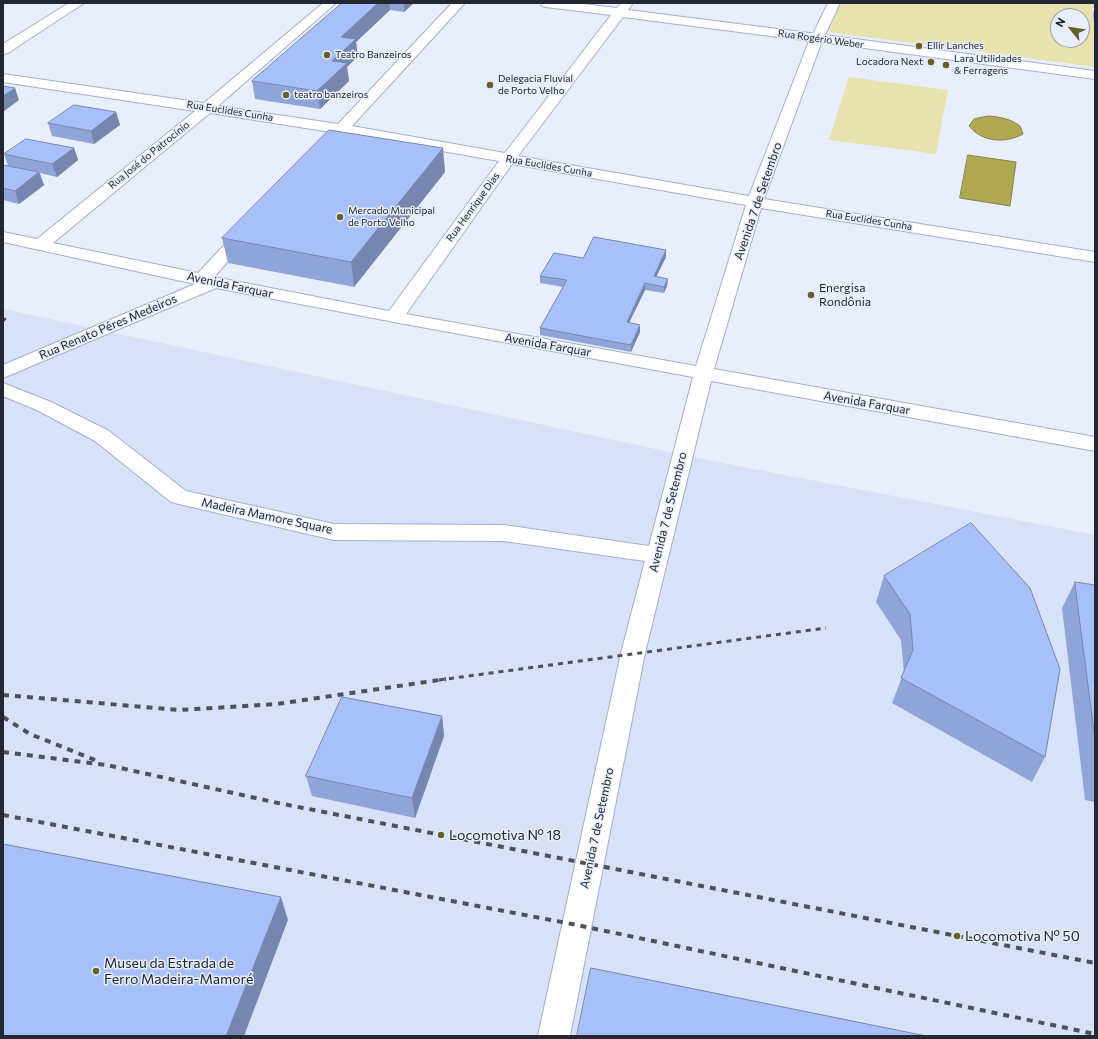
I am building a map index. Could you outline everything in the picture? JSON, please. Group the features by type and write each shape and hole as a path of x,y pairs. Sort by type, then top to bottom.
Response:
{"street":[{"path":"3,50 78,3"},
{"name":"Rua José do Patrocínio","path":"41,244 207,108 330,3"},
{"path":"325,147 459,3"},
{"name":"Rua Rogério Weber","path":"546,3 624,8 817,38 1095,75"},
{"name":"Avenida 7 de Setembro","path":"554,1036 632,653 703,374 755,202 817,38 834,3"},
{"name":"Rua Henrique Dias","path":"394,317 508,159 624,8"},
{"name":"Rua Euclides Cunha","path":"3,78 341,129 755,202 1095,257"},
{"name":"Rua Renato Péres Medeiros","path":"3,372 207,281 255,222"},
{"name":"Avenida Farquar","path":"3,237 207,281 394,317 1095,444"},
{"name":"Madeira Mamore Square","path":"3,389 44,406 102,436 179,497 334,532 504,533 657,555"}],"shaded area":[{"path":"840,3 1095,3 1095,8 1092,8 1095,38 1095,67 829,32"},
{"path":"849,77 948,90 936,154 829,140"},
{"path":"989,116 1013,122 1020,126 1023,134 1009,139 994,140 980,135 969,126 974,119"},
{"path":"968,155 1016,162 1010,206 960,198"},
{"path":"3,309 702,459 1095,535 1095,1036 3,1036"}],"building":[{"path":"342,3 378,3 341,37 356,39 332,61 347,63 317,91 252,81"},
{"path":"3,86 15,88 3,96"},
{"path":"74,105 116,112 91,131 48,123"},
{"name":"Mercado Municipal de Porto Velho","path":"329,130 443,148 351,262 222,238"},
{"path":"26,139 74,148 52,164 4,154"},
{"path":"3,165 39,172 15,191 3,188"},
{"path":"594,237 666,250 654,276 668,279 664,287 645,283 627,322 640,325 631,345 540,328 567,280 540,276 554,253 583,258"},
{"path":"971,523 1030,588 1060,669 1045,757 901,678 913,650 910,614 884,576"},
{"path":"1075,582 1095,585 1095,739"},
{"path":"342,697 442,716 412,798 306,776"},
{"path":"3,844 281,897 226,1036 3,1036"},
{"path":"591,968 926,1036 577,1036"}],"railway":[{"path":"3,321 6,318"},
{"path":"442,680 826,628"},
{"path":"442,680 446,679"},
{"path":"3,695 180,710 277,704 442,680"},
{"path":"3,717 30,734 95,760"},
{"path":"3,752 107,765 278,803 1095,963"},
{"path":"3,815 577,925 1095,1034"}],"place":[{"name":"Ellir Lanches","path":"919,46"},
{"name":"Teatro Banzeiros","path":"327,55"},
{"name":"Locadora Next","path":"931,62"},
{"name":"Lara Utilidades & Ferragens","path":"946,65"},
{"name":"Delegacia Fluvial de Porto Velho","path":"490,85"},
{"name":"teatro banzeiros","path":"286,95"},
{"name":"Mercado Municipal de Porto Velho","path":"340,217"},
{"name":"Energisa Rondônia","path":"811,295"},
{"name":"Locomotiva Nº 18","path":"441,835"},
{"name":"Locomotiva Nº 50","path":"957,936"},
{"name":"Museu da Estrada de Ferro Madeira-Mamoré","path":"96,971"}]}
